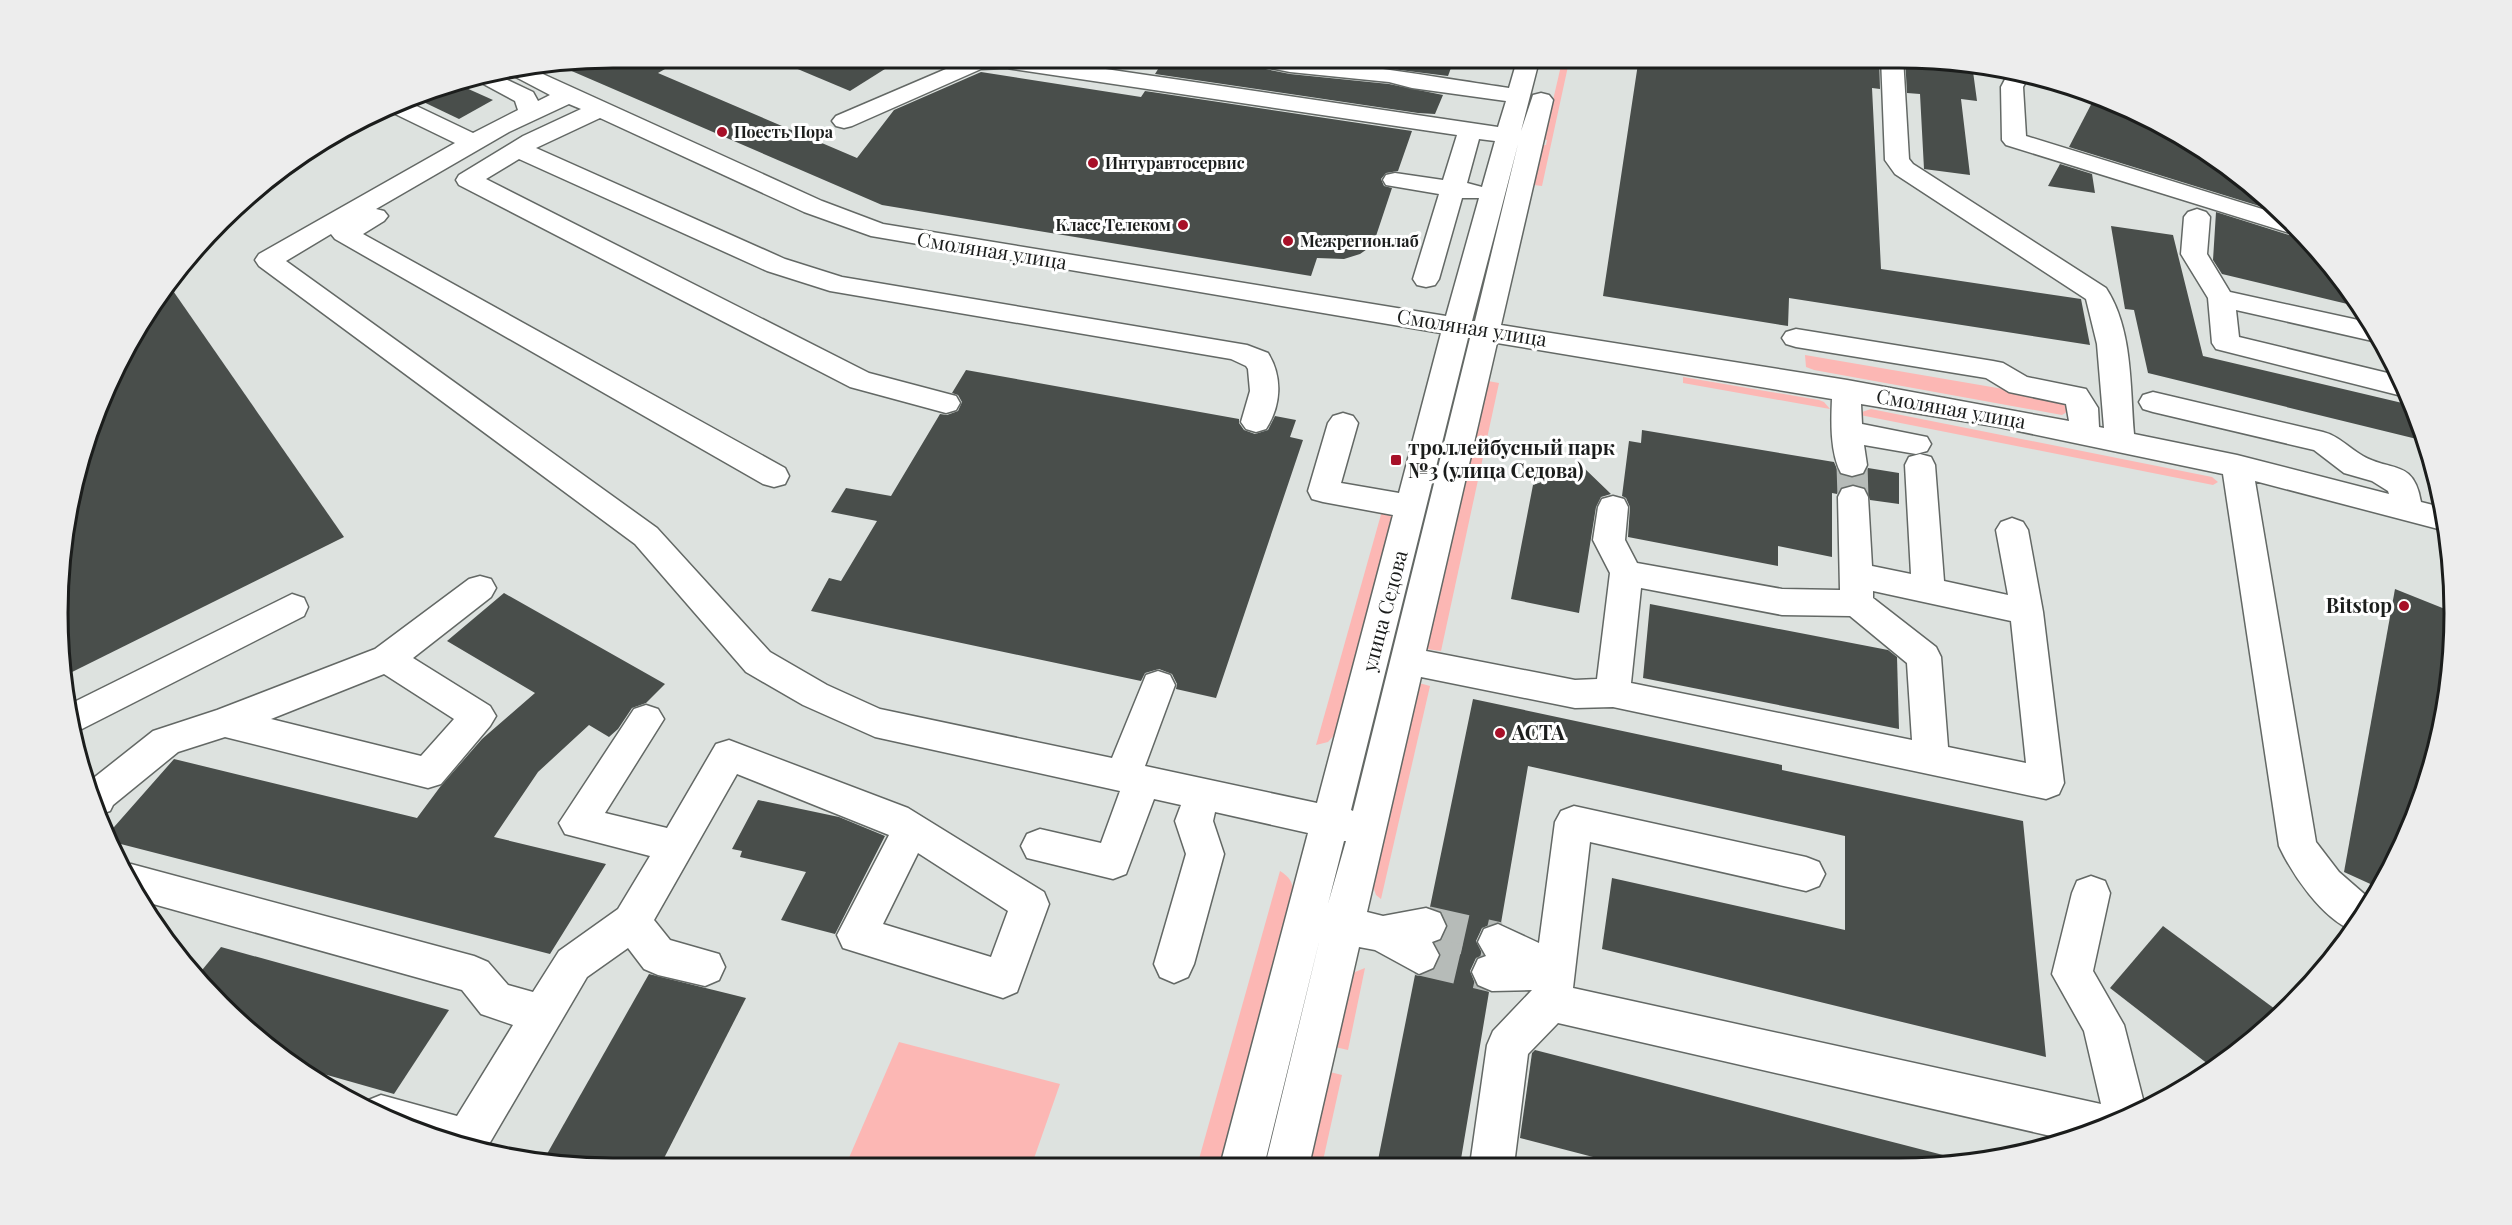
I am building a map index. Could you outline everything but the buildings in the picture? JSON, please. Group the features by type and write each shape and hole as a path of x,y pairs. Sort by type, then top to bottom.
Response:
{"street":[{"path":"844,121 966,68"},
{"path":"1053,68 1521,137"},
{"path":"1320,68 1390,75 1412,81 1519,96"},
{"name":"улица Седова","path":"1244,1158 1412,507 1472,328 1521,137 1519,96 1526,68"},
{"name":"улица Седова","path":"1289,1158 1406,661 1472,328 1493,195 1521,137 1547,68"},
{"path":"1893,68 1897,159 1904,169 2097,294 2102,302 2110,344 2120,442"},
{"name":"Смоляная улица","path":"526,75 545,84 581,95 707,159 859,226 909,237 1846,390 2237,466 2436,517"},
{"path":"2015,80 2012,87 2014,140 2280,222"},
{"path":"492,81 525,97 531,113"},
{"path":"581,95 531,113 474,143 268,260 646,536 758,662 815,695 875,722 1368,830"},
{"path":"581,95 518,149 468,180 860,380 946,403"},
{"path":"581,95 344,234 774,476"},
{"path":"404,109 474,143"},
{"path":"1426,279 1470,130"},
{"path":"707,159 730,144"},
{"path":"518,149 776,265 810,277 839,285 1237,351 1258,360 1265,375 1265,390 1256,422"},
{"path":"771,187 794,172"},
{"path":"1395,180 1493,195"},
{"path":"804,202 827,186"},
{"path":"843,219 866,203"},
{"path":"2197,217 2194,254 2220,298 2226,343 2394,384"},
{"path":"1186,283 1197,257"},
{"path":"2220,298 2365,330"},
{"path":"1796,338 1993,370 2019,385 2076,396 2083,408 2085,435"},
{"path":"1846,390 1857,589 1924,657 1931,760"},
{"path":"2153,402 2323,442 2355,465 2383,473 2403,486 2406,508"},
{"path":"1343,423 1323,490 1412,507"},
{"path":"1848,432 1918,454 1928,590"},
{"path":"2237,466 2298,846 2312,870 2335,897 2355,911"},
{"path":"1613,507 1609,540 1626,573 1613,693"},
{"path":"1406,661 1575,694 1613,693 2046,783 2026,612 2012,530"},
{"path":"1626,573 1782,602 1857,589 1928,590 2026,612"},
{"path":"99,795 166,741 225,723 387,659 480,588"},
{"path":"78,716 292,607"},
{"path":"225,723 428,773 478,716 387,659"},
{"path":"1040,846 1113,862 1132,778 1158,685"},
{"path":"646,719 578,824 675,846"},
{"path":"469,1138 573,964 632,922 729,755 895,819 911,829 1030,904 1003,978 858,935 911,829"},
{"path":"1174,964 1205,854 1194,821 1203,794"},
{"path":"1493,1158 1509,1045 1552,987 1574,822 1806,874"},
{"path":"140,884 474,975 495,1000 543,1015"},
{"path":"2091,893 2072,974 2103,1025 2124,1109"},
{"path":"1306,917 1383,934 1423,940"},
{"path":"632,922 658,956 705,967"},
{"path":"1495,957 1552,987 2090,1123"}],"shaded area":[{"path":"1560,68 1568,68 1542,186 1534,185 1543,145 1546,145 1547,140 1544,139"},
{"path":"1805,355 2056,398 2066,404 2067,412 2062,415 1814,370 1806,367"},
{"path":"1683,377 1819,400 1830,409 1683,383"},
{"path":"1488,381 1499,383 1441,651 1427,649"},
{"path":"1871,409 2212,477 2218,482 2213,485 1860,415"},
{"path":"1382,511 1394,513 1336,733 1328,742 1316,745"},
{"path":"1419,683 1430,686 1381,899 1376,895 1372,883"},
{"path":"1280,871 1291,882 1292,896 1222,1158 1199,1158"},
{"path":"1365,968 1348,1050 1335,1047 1351,978 1355,972"},
{"path":"899,1042 1060,1084 1034,1158 849,1158"},
{"path":"1330,1072 1342,1075 1324,1158 1310,1158"}],"tunnel":[{"path":"1852,465 1853,497"},
{"path":"1426,926 1498,942"},
{"path":"1419,955 1492,972"}],"place":[{"name":"Поесть Пора","path":"722,132"},
{"name":"Интуравтосервис","path":"1093,163"},
{"name":"Класс Телеком","path":"1183,225"},
{"name":"Межрегионлаб","path":"1288,241"},
{"name":"троллейбусный парк №3 (улица Седова)","path":"1396,460"},
{"name":"Bitstop","path":"2404,606"},
{"name":"АСТА","path":"1500,733"}]}
